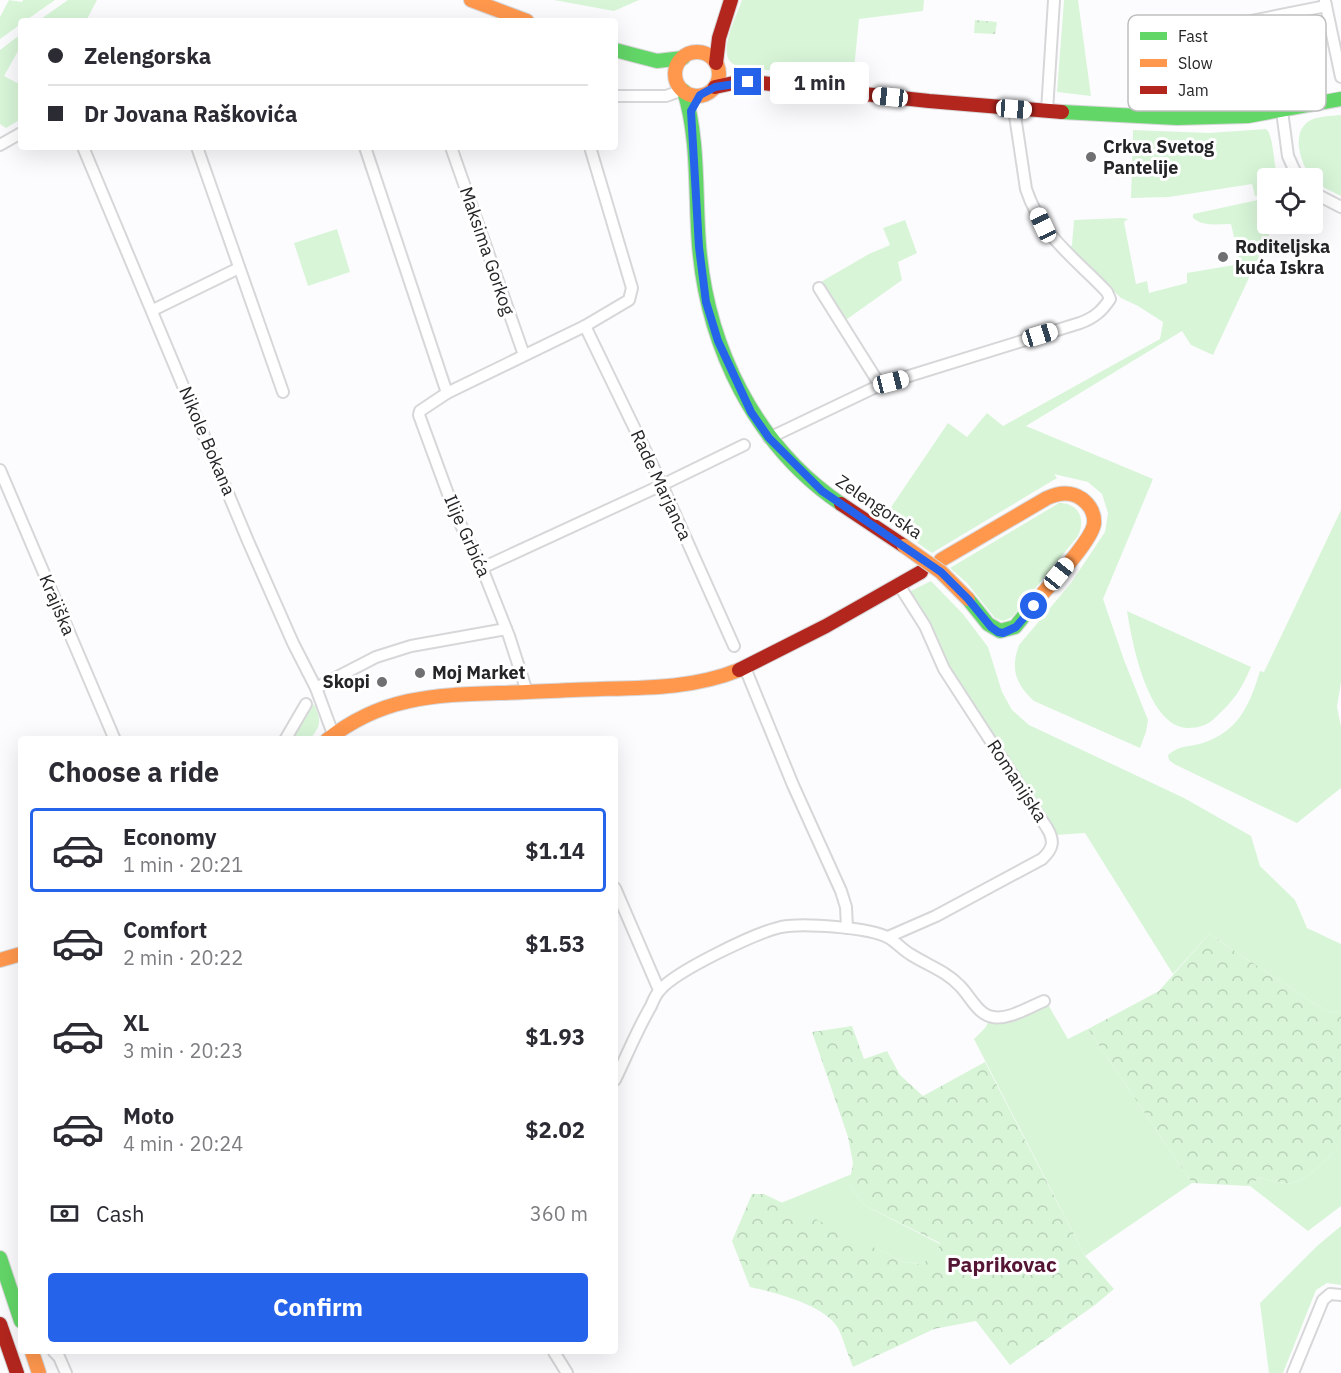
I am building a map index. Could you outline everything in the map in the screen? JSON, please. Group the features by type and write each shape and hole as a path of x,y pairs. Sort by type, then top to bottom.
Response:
{"street":[{"path":"471,0 519,18"},
{"path":"715,87 719,74 717,65 722,26 731,0"},
{"path":"1047,111 1054,0"},
{"path":"1271,15 1325,3 1341,76"},
{"path":"656,62 674,61 688,54 701,52 722,26"},
{"path":"618,51 656,62 671,72 681,87 691,94 700,95"},
{"path":"701,52 743,81"},
{"path":"681,87 677,66 683,57"},
{"path":"691,111 700,95 715,87 743,81 1047,111 1177,118 1248,116 1282,111 1288,156 1293,168"},
{"path":"618,96 666,96 681,87"},
{"name":"Zelengorska","path":"681,87 691,111 699,247 706,302 718,341 733,376 751,412 769,438 822,491 941,572 968,599 983,619 998,632 1003,633 1016,627 1085,542 1091,533 1094,519 1092,511 1086,502 1074,494 1059,493 941,560"},
{"path":"1326,102 1341,99"},
{"path":"769,438 880,385 1089,320 1105,307 1110,299 1107,292 1047,232 1030,201 1026,189 1014,109"},
{"path":"0,145 18,135"},
{"name":"Nikole Bokana","path":"84,150 248,541 293,643 316,688 330,736"},
{"path":"199,150 283,392"},
{"path":"366,150 447,393"},
{"name":"Maksima Gorkog","path":"452,150 524,355"},
{"name":"Ilije Grbića","path":"527,692 506,629 482,568 455,513 419,415 421,409 447,393 585,326 619,308 631,297 632,288 591,150"},
{"path":"1323,198 1341,207"},
{"path":"153,310 239,268"},
{"path":"819,288 880,385"},
{"name":"Rade Marjanca","path":"585,326 662,485 734,646"},
{"path":"482,568 744,445"},
{"name":"Krajiška","path":"0,470 113,736"},
{"path":"332,736 372,711 400,702 438,695 652,689 707,680 745,668 853,612 921,573"},
{"name":"Romanijska","path":"888,937 936,916 1042,859 1049,852 1053,842 1047,828 944,669 925,626 899,585"},
{"path":"316,688 376,657 411,646 445,638 506,629"},
{"path":"745,668 793,785 841,891 846,907 847,928"},
{"path":"287,736 306,705"},
{"path":"618,895 660,990"},
{"path":"618,1074 646,1013 660,990 672,978 777,928 799,926 847,928 888,937 910,954 950,977 980,1010 991,1017 1015,1013 1044,1000"},
{"path":"0,960 18,957"},
{"path":"0,1258 18,1312"},
{"path":"1293,1373 1323,1300 1330,1294 1341,1295"},
{"path":"0,1324 17,1373"},
{"path":"33,1354 39,1373"},
{"path":"56,1354 66,1373"},
{"path":"555,1354 567,1373"}],"green space":[{"path":"9,0 22,2 23,0 55,0 29,18 18,18 18,26 0,39 0,17"},
{"path":"68,0 97,0 88,18 42,18"},
{"path":"554,0 639,0 614,11"},
{"path":"742,0 924,0 923,11 859,19 853,79 739,67 733,64 728,58 727,45"},
{"path":"1064,0 1078,0 1091,96 1057,92"},
{"path":"975,20 997,22 995,34 974,33"},
{"path":"18,36 18,51 4,76 18,83 18,121 6,128 0,124 0,50"},
{"path":"1341,115 1341,196 1323,187 1323,168 1306,168 1301,158 1299,141 1303,126 1320,117"},
{"path":"1266,129 1269,132 1276,168 1257,168 1257,196 1255,196 1252,184 1169,197 1131,198 1133,130 1209,133"},
{"path":"1257,200 1257,234 1269,234 1213,355 1191,345 1182,331 1026,426 1153,479 1103,599 1148,720 1140,748 1034,701 1023,689 1016,676 1015,662 1019,645 1071,583 1105,532 1108,513 1102,494 1088,482 1054,474 1057,478 932,553 883,519 948,423 967,437 987,413 1003,426 1160,339 1163,322 1121,298 1069,249 1072,245 1074,220 1128,219 1124,222 1136,284 1147,281 1149,293 1187,283 1187,273 1240,264 1231,224 1202,223 1193,218 1193,214"},
{"path":"905,220 917,253 898,262 902,280 843,322 819,283 869,254 890,245 883,228"},
{"path":"337,229 350,272 308,286 294,243"},
{"path":"1059,503 1072,506 1079,513 1081,524 1078,536 1012,617 1003,621 995,618 967,583 950,568"},
{"path":"1341,510 1341,682 1337,707 1341,727 1341,788 1297,823 1174,764 1169,760 1168,755 1180,748 1215,738 1234,724 1241,715 1260,671 1264,672"},
{"path":"931,581 963,614 988,647 1002,692 1012,710 1029,725 1184,798 1251,836 1260,866 1295,900 1307,928 1341,944 1341,1013 1327,1011 1315,1004 1209,934 1173,974 1085,833 1056,835 951,675 909,592"},
{"path":"1127,611 1251,667 1236,695 1211,721 1199,727 1189,728 1175,725 1163,714 1144,682"},
{"path":"314,704 318,715 319,722 314,734 312,736 292,736"},
{"path":"1209,934 1315,1004 1327,1011 1341,1013 1341,1146 1307,1177 1290,1184 1259,1178 1250,1186 1192,1183 1088,1029 1159,991"},
{"path":"1047,1003 1068,1039 1088,1029 1192,1183 1085,1256 974,1039 989,1021"},
{"path":"852,1026 864,1059 887,1051 900,1075 923,1096 985,1062 1085,1256 1114,1289 1010,1365 976,1321 934,1329 853,1367 838,1328 822,1313 798,1301 750,1287 732,1241 752,1194 764,1194 904,1262 920,1264 936,1256 940,1243 864,1205 849,1185 853,1163 848,1137 812,1032"},
{"path":"1341,1146 1341,1206 1308,1231 1250,1186 1259,1178 1290,1184 1307,1177"},
{"path":"852,1174 849,1185 864,1205 940,1244 936,1257 920,1264 904,1262 781,1203"},
{"path":"1341,1226 1341,1285 1327,1283 1316,1290 1283,1373 1269,1373 1260,1303 1317,1246"}],"traffic: fast":[{"path":"618,51 657,61 683,58"},
{"path":"684,91 694,147 699,245 704,283 712,320 725,356 741,391 760,423 784,453 811,480 841,504"},
{"path":"1326,102 1341,99"},
{"path":"1062,112 1177,118 1248,116 1275,111"},
{"path":"968,599 988,624 1000,631 1015,627 1035,602"},
{"path":"0,1258 18,1312"}],"traffic: slow":[{"path":"471,0 519,18"},
{"path":"697,52 712,59 719,74 712,89 697,96 682,89 675,74 682,59 697,52"},
{"path":"941,560 1047,498 1064,494 1078,496 1093,513 1094,524 1091,532 1069,564 1035,602"},
{"path":"904,546 941,572 968,599"},
{"path":"333,736 367,715 408,701 430,697 671,686 688,684 739,670"},
{"path":"0,960 18,955"},
{"path":"33,1354 39,1373"}],"traffic: jam":[{"path":"716,63 719,38 731,0"},
{"path":"715,87 743,81 929,101 1062,112"},
{"path":"841,504 904,546"},
{"path":"739,670 826,626 921,572"},
{"path":"0,1324 17,1373"}],"place":[{"name":"Crkva Svetog Pantelije","path":"1091,157"},
{"name":"Roditeljska kuća Iskra","path":"1223,257"},
{"name":"Moj Market","path":"420,673"},
{"name":"Skopi","path":"382,682"}],"district":[{"name":"Paprikovac","path":"1002,1265"}],"route":[{"path":"748,82 715,87 700,95 691,111 699,247 706,302 718,341 751,412 769,438 822,491 941,572 968,599 983,619 998,632 1003,633 1016,627 1034,606"}]}
